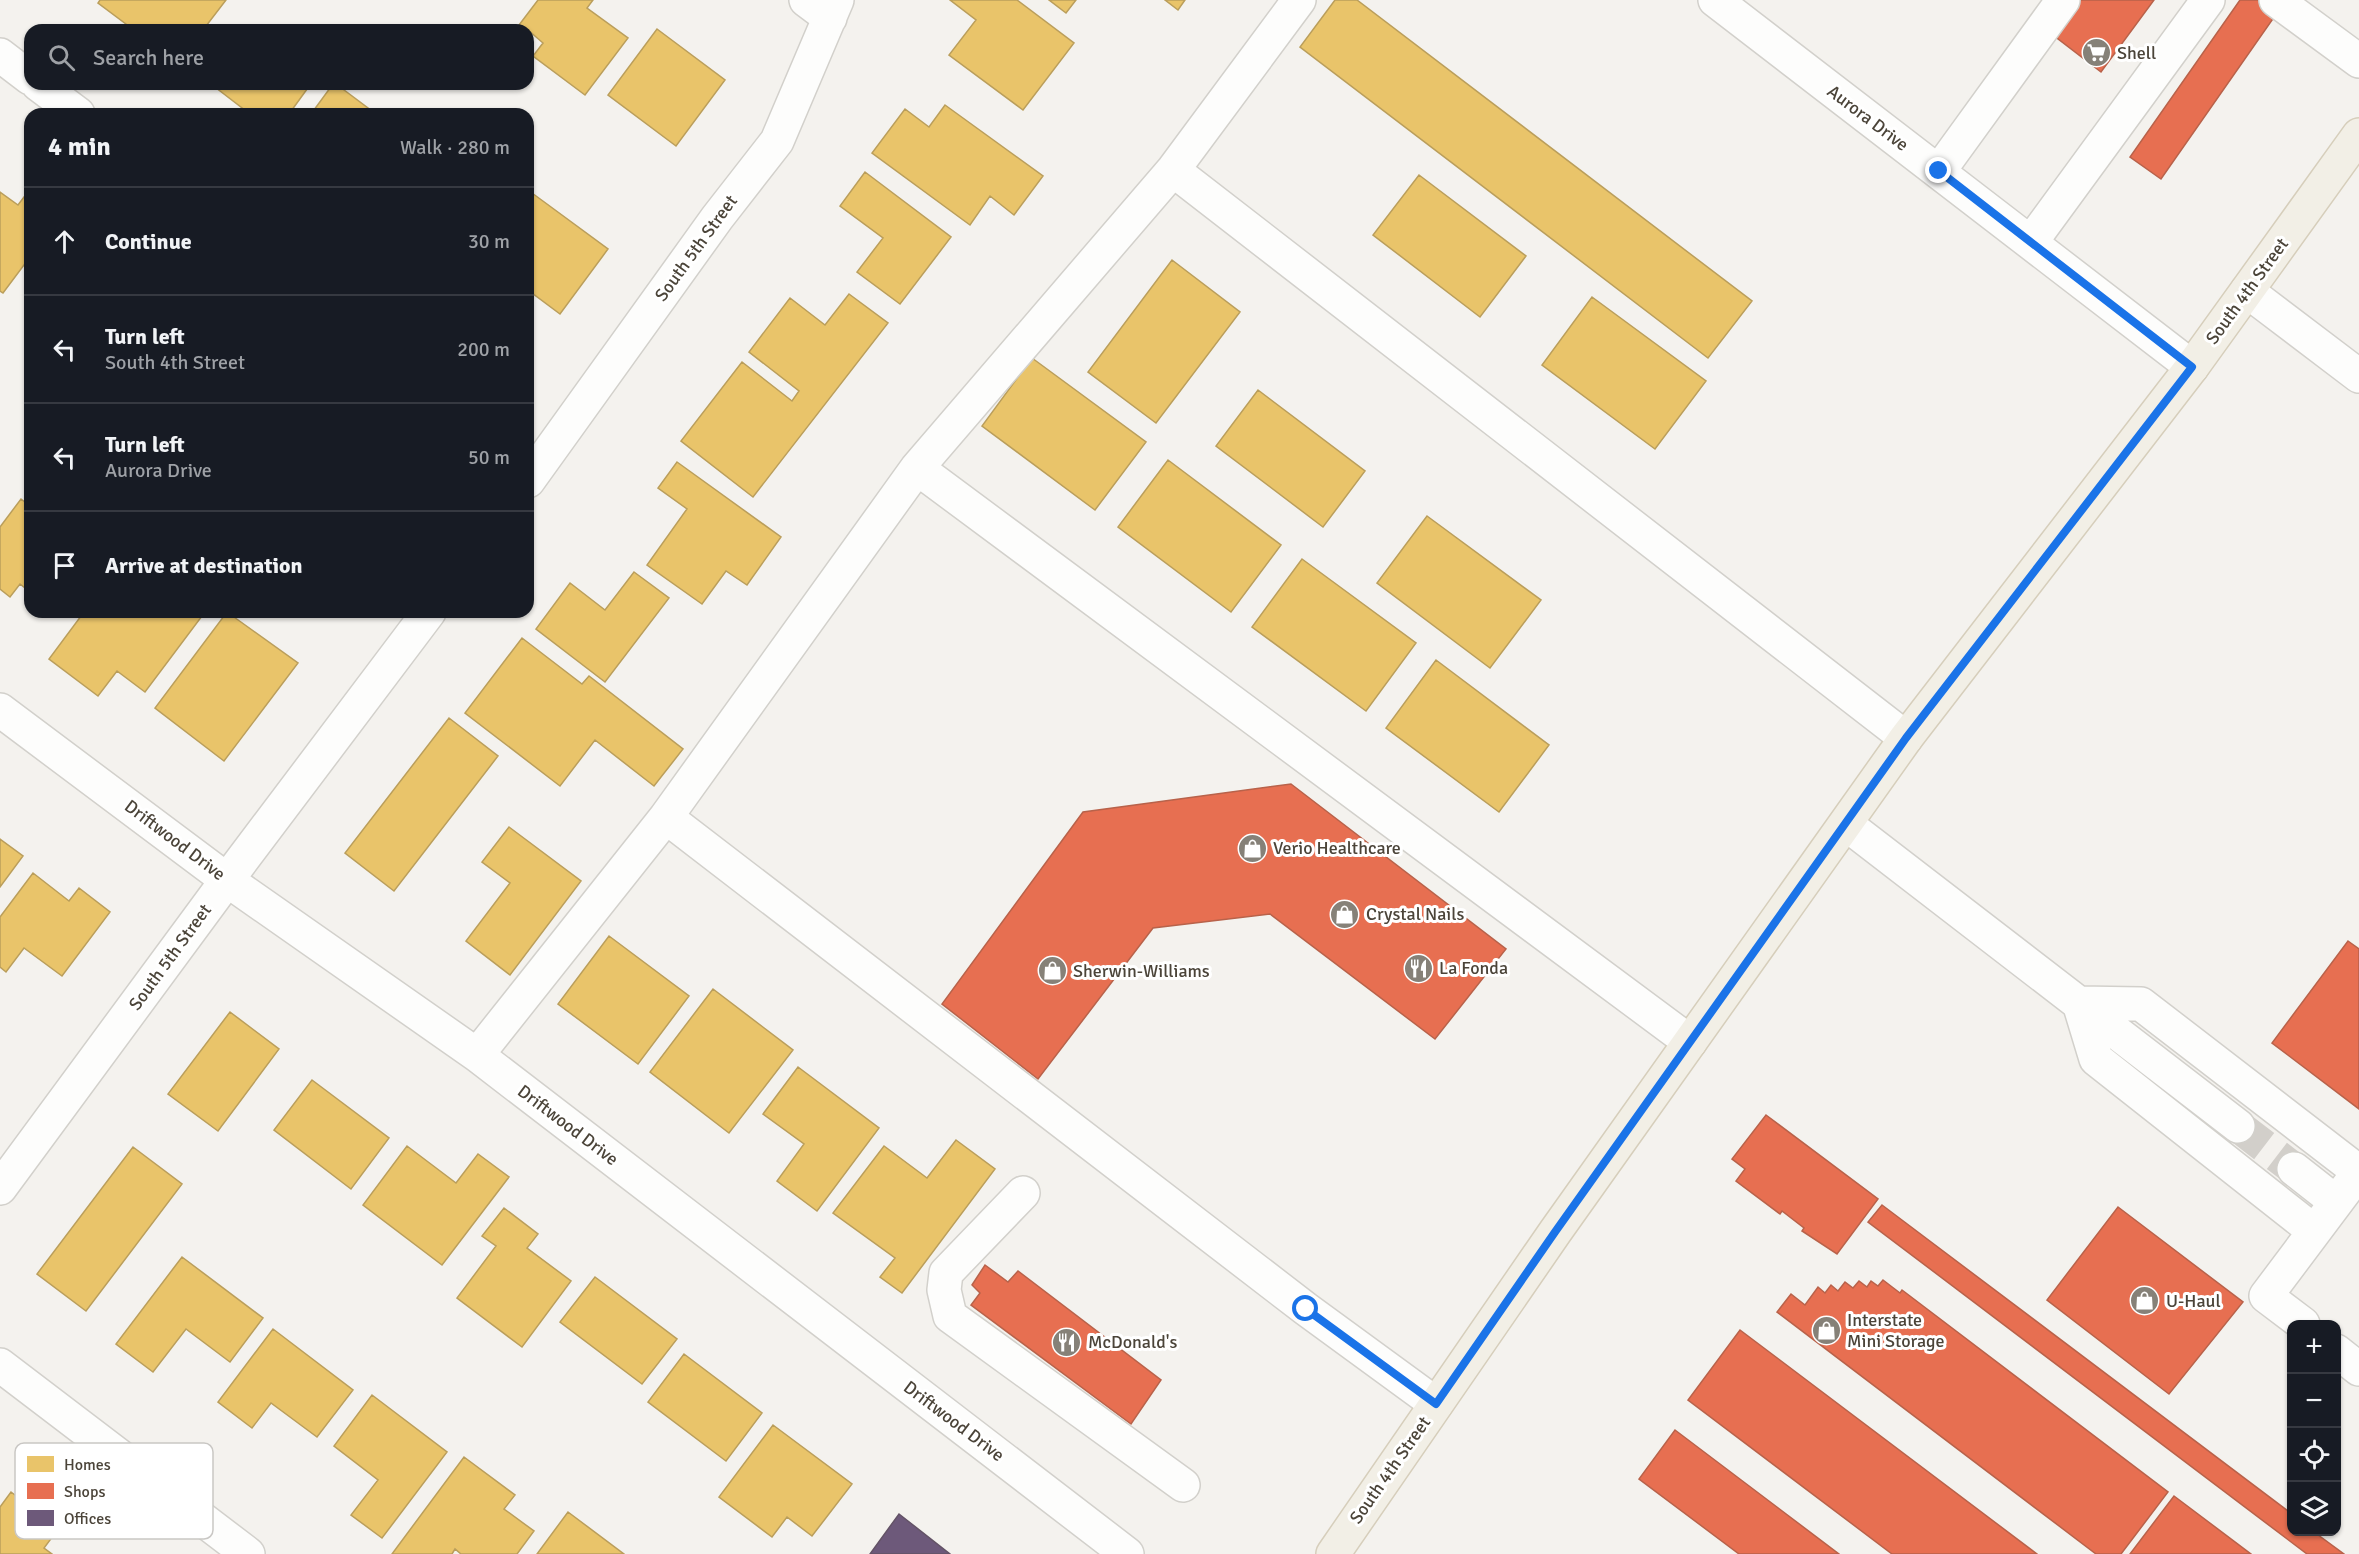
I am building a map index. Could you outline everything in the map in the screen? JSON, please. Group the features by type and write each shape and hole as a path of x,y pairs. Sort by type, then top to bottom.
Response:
{"main road":[{"name":"South 4th Street","path":"1333,1554 1690,1042 1906,738 2192,367 2359,135"}],"street":[{"path":"477,1056 666,817 917,468 1173,170 1299,0"},
{"name":"Aurora Drive","path":"1715,0 2192,367"},
{"path":"1939,171 2063,0"},
{"path":"2031,242 2208,0"},
{"path":"2276,0 2359,61"},
{"name":"South 5th Street","path":"534,463 777,141 824,6"},
{"path":"0,55 24,73"},
{"path":"46,90 70,108"},
{"path":"1173,170 1906,738"},
{"path":"2247,291 2359,376"},
{"path":"917,468 1690,1042"},
{"name":"South 5th Street","path":"0,1188 227,880 424,618"},
{"name":"Driftwood Drive","path":"0,710 227,880 477,1056 1127,1554"},
{"path":"666,817 1306,1309 1436,1404"},
{"path":"1846,824 2238,1126"},
{"path":"2079,1003 2140,1004 2359,1172 2266,1296 2298,1320"},
{"path":"2079,1003 2096,1059 2314,1232"},
{"path":"2294,1169 2336,1202"},
{"path":"1023,1193 946,1273 944,1290 950,1316 1183,1485"},
{"path":"2341,1354 2359,1369"},
{"path":"0,1365 102,1443"},
{"path":"213,1527 248,1554"}],"building: Homes":[{"path":"100,0 226,0 208,24 126,24 98,3"},
{"path":"538,0 593,0 587,8 628,38 585,95 534,57 543,43 534,35 534,24 520,24"},
{"path":"950,0 1017,0 1074,43 1023,110 949,55 976,20"},
{"path":"1049,0 1076,0 1066,13"},
{"path":"1165,0 1185,0 1178,10"},
{"path":"1335,0 1357,0 1752,301 1708,358 1300,47"},
{"path":"657,29 725,80 676,146 608,95"},
{"path":"219,90 306,90 293,108 242,108"},
{"path":"329,90 344,90 368,108 315,108"},
{"path":"945,105 1043,176 1014,215 990,196 970,225 872,153 905,109 929,127"},
{"path":"865,172 951,237 900,304 857,272 883,238 840,206"},
{"path":"1419,175 1526,256 1480,317 1373,235"},
{"path":"0,192 18,205 24,197 24,265 3,293 0,291"},
{"path":"534,194 608,249 560,314 534,294"},
{"path":"1172,260 1240,312 1156,423 1088,372"},
{"path":"849,294 888,323 753,497 681,441 742,362 792,401 799,391 749,352 790,298 825,325"},
{"path":"1592,297 1706,381 1655,449 1542,365"},
{"path":"1032,358 1146,442 1095,510 982,426"},
{"path":"1258,390 1365,471 1323,527 1216,446"},
{"path":"1168,460 1281,545 1231,612 1118,527"},
{"path":"677,462 781,537 747,585 726,571 702,604 647,565 687,509 658,488"},
{"path":"21,499 24,501 24,587 20,584 10,597 0,589 0,527"},
{"path":"1427,516 1541,600 1490,668 1377,583"},
{"path":"1302,559 1416,643 1366,711 1252,627"},
{"path":"634,572 669,598 605,682 536,629 570,583 605,610"},
{"path":"80,618 200,618 145,692 117,671 98,696 49,659"},
{"path":"222,618 235,618 298,663 224,761 155,708"},
{"path":"522,638 582,684 589,676 683,749 654,786 595,740 560,786 465,713"},
{"path":"1436,660 1549,745 1499,812 1386,728"},
{"path":"449,718 498,756 394,891 345,853"},
{"path":"509,827 581,881 510,975 466,941 510,883 482,862"},
{"path":"0,839 23,856 0,887"},
{"path":"33,873 69,901 79,888 110,912 62,976 24,948 6,972 0,967 0,917"},
{"path":"609,936 689,996 638,1064 558,1004"},
{"path":"713,989 793,1050 729,1133 650,1072"},
{"path":"230,1012 279,1049 218,1131 168,1094"},
{"path":"798,1067 879,1128 817,1211 777,1181 804,1144 763,1114"},
{"path":"312,1080 389,1138 351,1189 274,1130"},
{"path":"956,1140 995,1169 902,1293 880,1277 895,1258 833,1213 884,1146 927,1178"},
{"path":"407,1146 456,1183 478,1154 509,1177 442,1265 363,1205"},
{"path":"133,1147 182,1184 86,1311 37,1274"},
{"path":"504,1208 538,1234 527,1248 571,1281 522,1347 457,1298 496,1246 482,1236"},
{"path":"182,1257 263,1318 230,1362 186,1329 153,1372 116,1344"},
{"path":"595,1277 677,1339 642,1384 560,1322"},
{"path":"273,1329 353,1390 317,1437 271,1403 252,1428 218,1402"},
{"path":"684,1354 762,1413 726,1461 648,1402"},
{"path":"372,1395 447,1452 382,1538 351,1515 378,1480 334,1446"},
{"path":"773,1425 852,1484 812,1536 787,1517 772,1537 719,1497"},
{"path":"464,1457 515,1495 504,1509 534,1531 517,1554 461,1554 455,1549 452,1554 392,1554"},
{"path":"11,1492 15,1495 15,1539 51,1539 44,1548 52,1554 0,1554 0,1507"},
{"path":"568,1512 624,1554 537,1554"}],"building: Shops":[{"name":"Shell","path":"2078,0 2154,0 2101,72 2053,35"},
{"name":"Shell","path":"2240,0 2258,0 2277,13 2161,179 2130,157"},
{"path":"1291,784 1506,949 1435,1039 1270,914 1153,928 1038,1079 942,1004 1083,812"},
{"path":"2348,941 2359,949 2359,1109 2272,1043"},
{"path":"1766,1115 1878,1199 1837,1254 1802,1231 1804,1228 1782,1211 1780,1214 1736,1181 1745,1169 1732,1159"},
{"path":"1882,1205 2287,1510 2287,1536 2319,1536 2344,1554 2307,1554 1868,1222"},
{"name":"U-Haul","path":"2118,1207 2243,1302 2169,1394 2047,1300"},
{"name":"McDonald's","path":"985,1265 1008,1282 1018,1271 1161,1380 1131,1424 971,1305 980,1293 972,1285"},
{"path":"1883,1280 1900,1293 1902,1290 2168,1492 2121,1554 2096,1554 1777,1312 1791,1294 1805,1305 1818,1287 1825,1293 1831,1285 1838,1291 1845,1282 1853,1288 1859,1281 1867,1287 1871,1281 1878,1286"},
{"path":"1740,1330 2037,1554 1892,1554 1688,1400"},
{"path":"1675,1430 1839,1554 1739,1554 1639,1479"},
{"path":"2174,1496 2251,1554 2130,1554"}],"building: Offices":[{"path":"899,1514 950,1554 870,1554"}],"tunnel":[{"path":"2238,1126 2294,1169"}],"place":[{"name":"Shell","path":"2096,53"},
{"name":"Verio Healthcare","path":"1252,848"},
{"name":"Crystal Nails","path":"1345,914"},
{"name":"La Fonda","path":"1418,968"},
{"name":"Sherwin-Williams","path":"1052,971"},
{"name":"U-Haul","path":"2145,1301"},
{"name":"Interstate Mini Storage","path":"1826,1330"},
{"name":"McDonald's","path":"1067,1342"}],"route":[{"path":"1306,1309 1436,1404 1555,1232 1906,738 2192,367 1939,171"}]}
